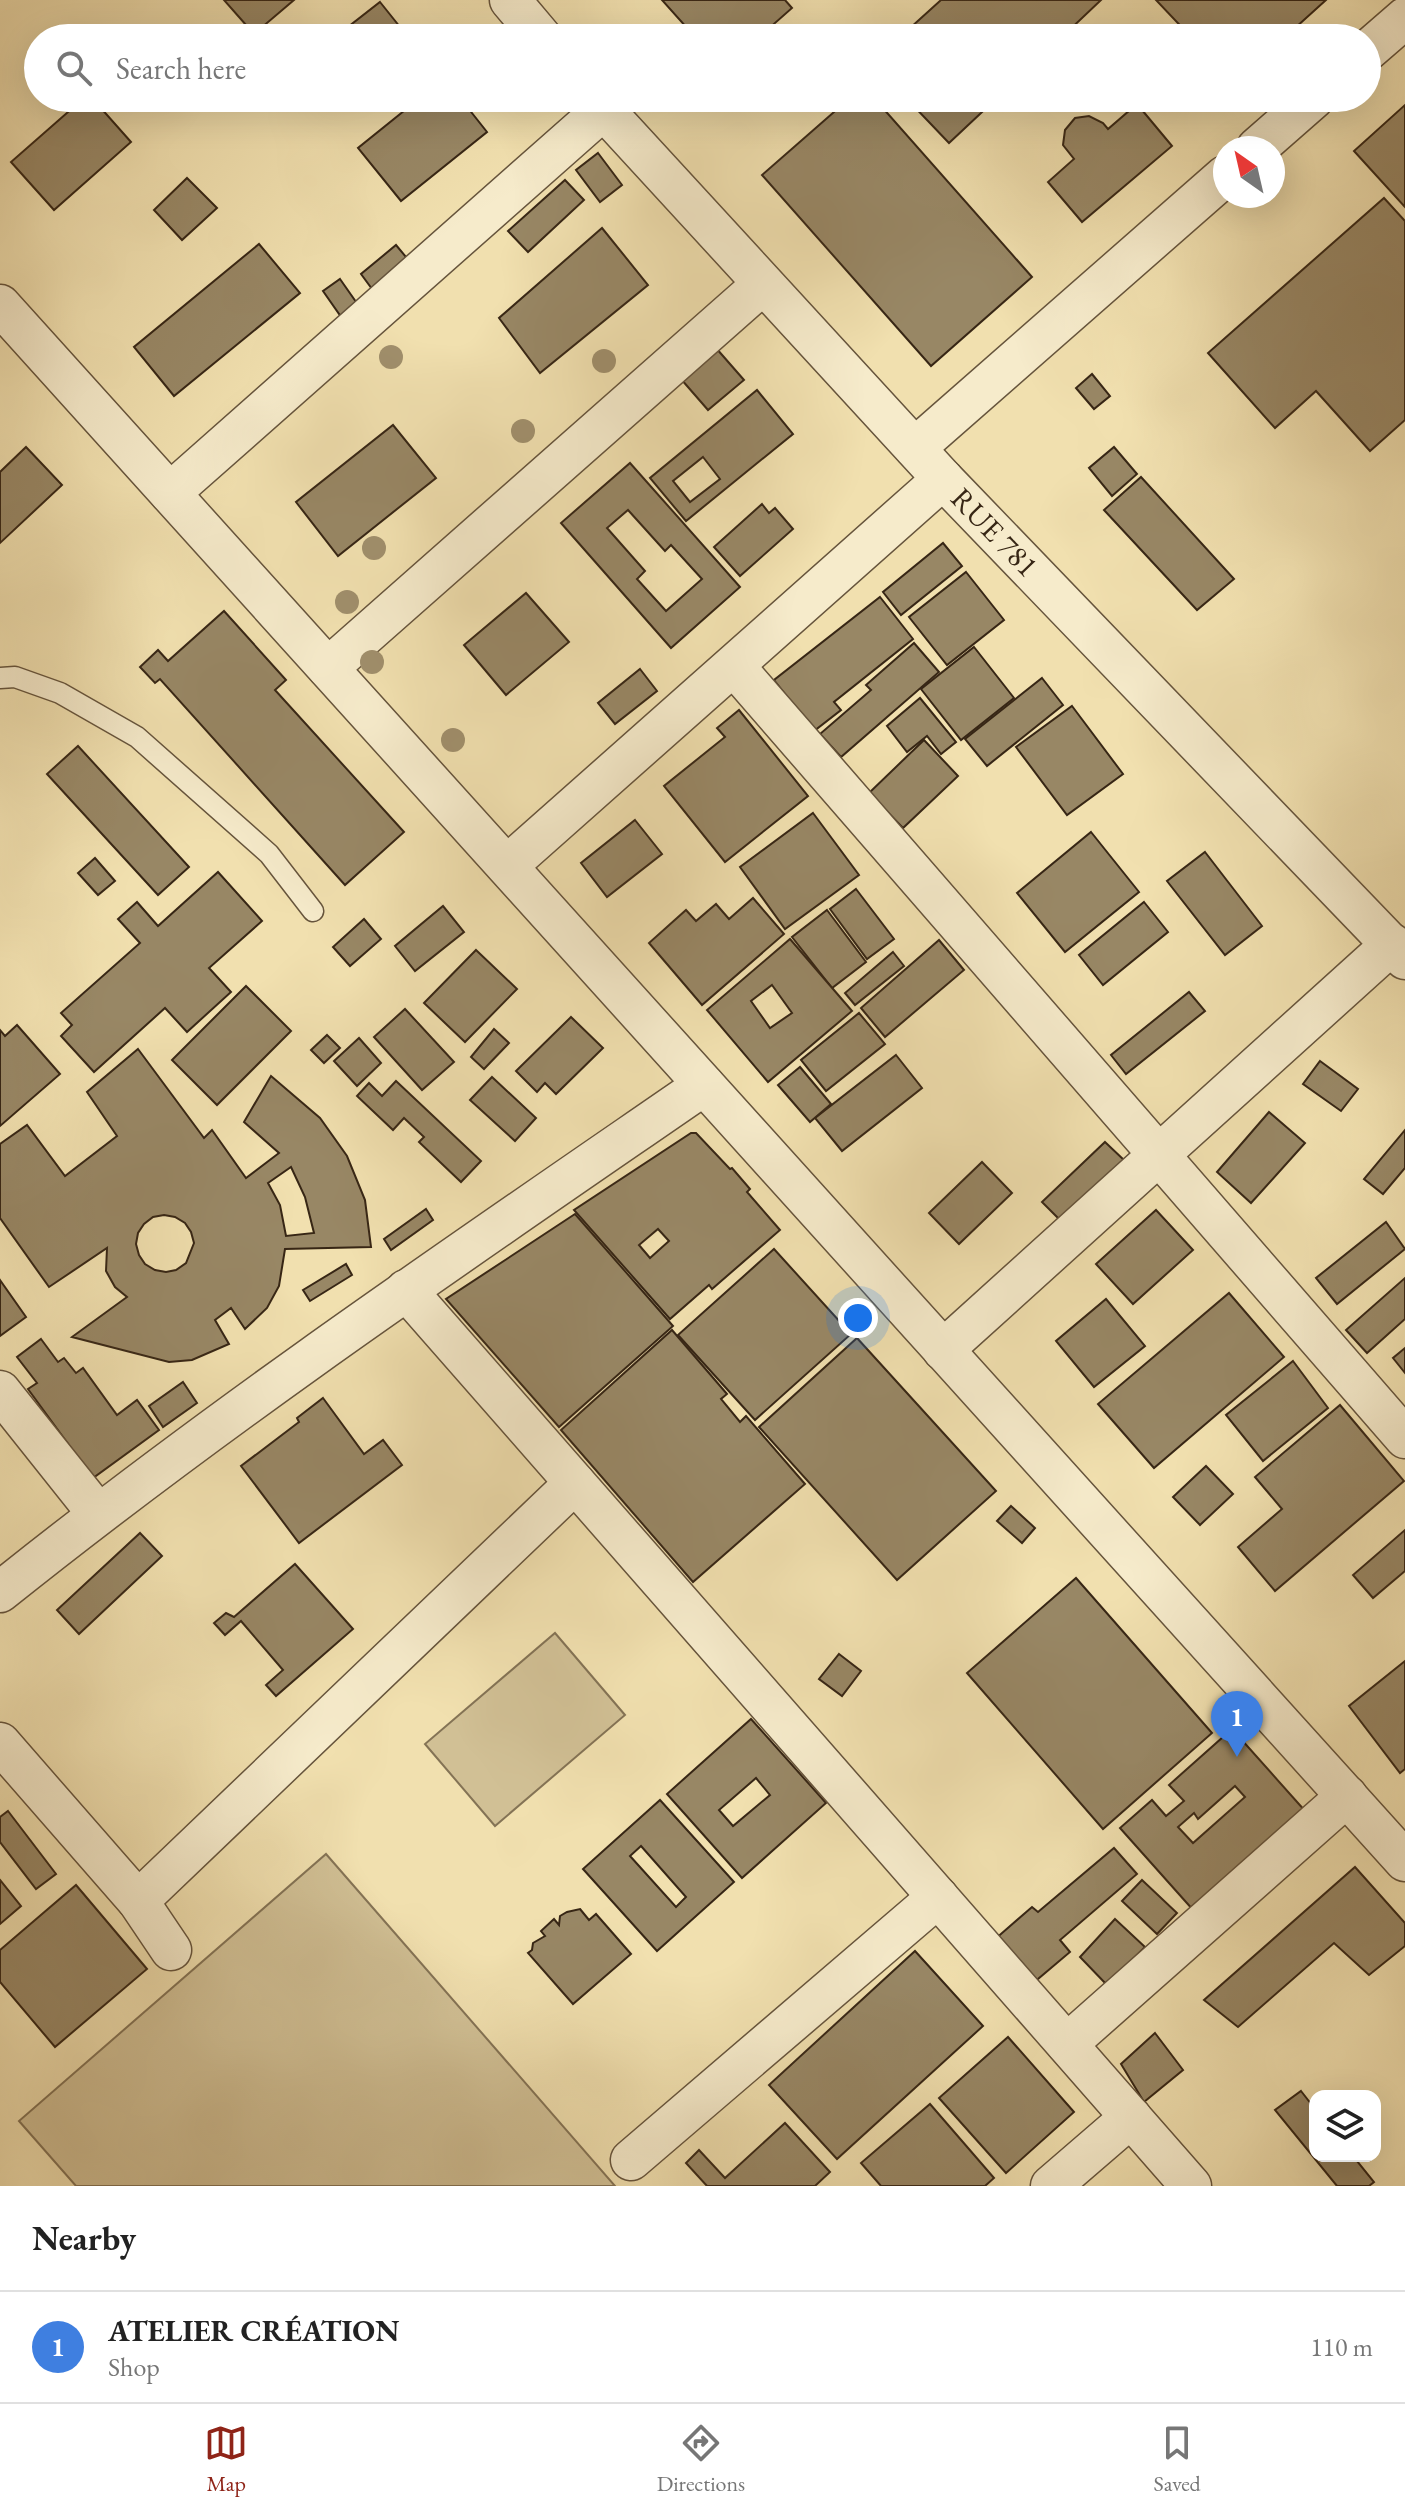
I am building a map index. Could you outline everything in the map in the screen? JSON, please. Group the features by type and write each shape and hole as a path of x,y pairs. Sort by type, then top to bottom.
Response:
{"street":[{"path":"510,0 530,24"},
{"path":"1381,39 1405,18"},
{"path":"170,493 589,112"},
{"name":"RUE 781","path":"605,112 943,479 1398,952"},
{"path":"1271,136 1298,112"},
{"path":"915,448 1213,187"},
{"path":"328,668 763,284"},
{"path":"0,305 1405,1861"},
{"path":"507,866 943,479"},
{"path":"734,666 1405,1438"},
{"path":"943,1350 1160,1156 1398,952"},
{"path":"0,1592 98,1514 406,1290 704,1085"},
{"path":"406,1290 1191,2186"},
{"path":"0,1391 98,1514"},
{"path":"138,1901 575,1483"},
{"path":"0,1743 138,1901 171,1950"},
{"path":"1067,2044 1347,1796"},
{"path":"631,2160 938,1897"},
{"path":"1073,2178 1131,2117"}],"lane":[{"path":"0,678 15,677 60,693 137,737 269,854 313,911"}],"shaded area":[{"path":"555,1633 625,1715 495,1826 425,1744"},
{"path":"326,1854 615,2186 76,2186 19,2121"}],"building":[{"path":"224,0 294,0 266,24 245,24"},
{"path":"662,0 785,0 792,8 774,24 683,24"},
{"path":"941,0 1101,0 1076,24 914,24"},
{"path":"1156,0 1326,0 1299,24 1179,24"},
{"path":"380,2 398,24 352,24"},
{"path":"1405,105 1405,207 1354,151"},
{"path":"68,112 104,112 131,142 54,210 11,162"},
{"path":"403,112 471,112 487,132 401,201 358,148"},
{"path":"834,112 886,112 1032,277 931,366 762,175"},
{"path":"919,112 982,112 949,143"},
{"path":"1128,112 1144,112 1172,146 1082,222 1048,182 1074,159 1063,145 1065,130 1075,118 1089,116 1108,129"},
{"path":"598,153 622,185 600,202 576,170"},
{"path":"187,178 217,208 182,240 154,210"},
{"path":"565,180 584,200 528,252 508,231"},
{"path":"1384,198 1405,221 1405,420 1370,451 1316,391 1275,428 1208,353"},
{"path":"602,228 648,285 540,373 499,318"},
{"path":"259,244 300,293 174,396 134,347"},
{"path":"396,245 411,263 375,293 361,274"},
{"path":"340,279 361,309 344,321 323,291"},
{"path":"716,348 744,380 708,410 681,379"},
{"path":"1092,374 1110,396 1094,409 1076,388"},
{"path":"757,390 793,434 686,521 650,478","holes":["703,457 720,479 690,502 673,481"]},
{"path":"393,425 436,478 338,556 296,502"},
{"path":"26,447 62,485 0,543 0,472"},
{"path":"1114,447 1137,474 1112,496 1089,468"},
{"path":"630,463 740,587 671,648 561,523","holes":["628,510 665,551 671,545 702,579 666,611 637,579 645,571 607,528"]},
{"path":"1141,477 1234,579 1197,610 1104,510"},
{"path":"762,504 769,513 775,508 793,529 740,576 714,547"},
{"path":"943,543 962,566 901,615 883,592"},
{"path":"966,572 1004,620 947,665 909,617"},
{"path":"526,593 569,642 506,695 464,645"},
{"path":"880,597 913,639 834,702 841,710 814,731 774,680"},
{"path":"224,611 286,680 275,690 404,832 345,885 160,679 155,683 140,667 158,650 168,661"},
{"path":"914,643 939,672 841,757 820,734 871,690 866,685"},
{"path":"974,647 1014,698 961,740 921,689"},
{"path":"640,669 657,691 615,724 598,703"},
{"path":"1042,678 1063,705 987,766 965,739"},
{"path":"920,698 956,742 941,754 927,736 907,752 887,726"},
{"path":"1072,706 1123,774 1067,815 1016,747"},
{"path":"739,710 808,796 725,862 664,786 725,737 717,728"},
{"path":"924,740 958,776 903,828 869,793"},
{"path":"78,746 189,867 158,895 47,774"},
{"path":"813,813 859,875 785,929 740,867"},
{"path":"635,820 662,854 607,897 581,863"},
{"path":"1091,832 1139,892 1065,952 1017,893"},
{"path":"1205,852 1262,926 1225,955 1167,881"},
{"path":"95,858 115,881 98,895 78,873"},
{"path":"218,872 262,921 209,968 231,992 187,1032 165,1008 94,1072 61,1036 72,1025 61,1013 140,943 118,919 137,902 158,926"},
{"path":"856,889 894,939 867,959 830,909"},
{"path":"753,898 784,934 702,1005 649,943 686,910 696,921 716,904 729,919"},
{"path":"1144,902 1168,932 1103,985 1079,955"},
{"path":"443,906 464,932 415,971 395,946"},
{"path":"827,910 866,962 832,988 792,937"},
{"path":"364,919 381,939 350,966 333,947"},
{"path":"790,939 852,1011 768,1082 707,1010","holes":["772,985 792,1013 770,1028 751,1001"]},
{"path":"939,940 964,970 885,1037 861,1008"},
{"path":"476,950 517,989 465,1042 424,1003"},
{"path":"893,952 904,966 855,1005 845,993"},
{"path":"246,986 291,1031 217,1105 172,1060"},
{"path":"1189,992 1205,1011 1126,1074 1111,1055"},
{"path":"405,1009 454,1062 422,1090 374,1037"},
{"path":"859,1013 885,1044 826,1091 801,1060"},
{"path":"571,1017 603,1048 556,1094 545,1083 537,1092 516,1071"},
{"path":"17,1025 60,1074 0,1126 0,1030 5,1036"},
{"path":"494,1029 509,1043 484,1069 471,1057"},
{"path":"327,1035 340,1048 324,1063 311,1050"},
{"path":"359,1038 381,1063 357,1086 334,1061"},
{"path":"138,1049 204,1138 212,1130 246,1178 279,1153 244,1122 271,1076 320,1118 347,1156 365,1200 371,1247 285,1249 279,1286 267,1308 245,1329 231,1308 215,1320 229,1344 192,1360 169,1362 72,1337 127,1297 115,1287 106,1271 107,1248 49,1287 0,1218 0,1144 27,1125 65,1176 117,1136 87,1092","holes":["291,1167 305,1197 314,1233 286,1236 280,1205 268,1183","164,1215 185,1223 194,1243 186,1263 166,1272 145,1264 136,1244 144,1224 153,1217"]},
{"path":"896,1055 922,1088 842,1151 815,1118"},
{"path":"1320,1061 1358,1089 1341,1111 1303,1084"},
{"path":"800,1067 831,1104 810,1122 778,1085"},
{"path":"492,1077 536,1118 515,1141 470,1100"},
{"path":"396,1081 481,1161 461,1182 419,1142 424,1137 404,1118 393,1130 357,1096 369,1083 382,1096"},
{"path":"1269,1112 1305,1143 1251,1203 1217,1172"},
{"path":"1405,1130 1405,1168 1383,1194 1364,1179"},
{"path":"691,1133 696,1133 732,1168 750,1189 747,1192 780,1230 712,1289 709,1285 670,1319 574,1210","holes":["658,1229 669,1241 650,1258 639,1245"]},
{"path":"1105,1142 1125,1161 1062,1222 1042,1202"},
{"path":"982,1162 1012,1193 959,1244 929,1213"},
{"path":"426,1209 433,1220 391,1250 384,1239"},
{"path":"1156,1210 1193,1250 1133,1304 1096,1264"},
{"path":"575,1214 673,1326 559,1427 446,1299"},
{"path":"1386,1222 1405,1249 1337,1304 1316,1278"},
{"path":"774,1249 851,1334 755,1420 678,1335"},
{"path":"346,1264 352,1275 310,1301 303,1290"},
{"path":"1405,1278 1405,1319 1367,1353 1346,1330"},
{"path":"0,1280 26,1317 0,1336"},
{"path":"1229,1293 1284,1357 1154,1468 1098,1404"},
{"path":"1106,1299 1145,1346 1094,1387 1056,1341"},
{"path":"672,1330 727,1394 721,1399 740,1422 746,1416 805,1484 693,1582 561,1430"},
{"path":"857,1338 996,1491 897,1580 759,1427"},
{"path":"41,1339 58,1362 64,1358 76,1373 83,1368 117,1415 137,1400 159,1430 93,1478 28,1389 37,1383 17,1357"},
{"path":"1405,1348 1405,1373 1393,1358"},
{"path":"1293,1361 1328,1408 1263,1461 1226,1415"},
{"path":"183,1382 197,1403 163,1427 149,1406"},
{"path":"323,1398 364,1454 383,1440 402,1465 299,1543 241,1466 299,1422 297,1418"},
{"path":"1340,1405 1404,1481 1275,1591 1238,1547 1282,1509 1255,1477"},
{"path":"1206,1466 1233,1494 1200,1525 1173,1497"},
{"path":"1011,1506 1035,1528 1022,1543 997,1521"},
{"path":"1405,1530 1405,1571 1373,1598 1353,1575"},
{"path":"140,1533 162,1556 79,1634 57,1610"},
{"path":"295,1564 353,1629 276,1696 266,1685 283,1670 241,1621 225,1635 214,1623 226,1613 234,1617"},
{"path":"1076,1578 1212,1733 1103,1829 967,1673"},
{"path":"839,1654 861,1671 842,1696 819,1679"},
{"path":"1405,1661 1405,1769 1400,1773 1349,1706"},
{"path":"751,1719 826,1803 742,1878 667,1794","holes":["756,1778 770,1795 733,1826 719,1810"]},
{"path":"1232,1729 1306,1812 1194,1911 1120,1828 1152,1800 1166,1816 1184,1801 1169,1785","holes":["1235,1786 1245,1797 1193,1843 1178,1827 1194,1813 1198,1819"]},
{"path":"660,1800 734,1882 657,1951 583,1869","holes":["641,1846 686,1897 676,1907 630,1856"]},
{"path":"8,1811 56,1874 36,1889 0,1842 0,1817"},
{"path":"1114,1848 1137,1874 1060,1940 1070,1952 1032,1984 994,1940 1032,1907 1038,1912"},
{"path":"1355,1867 1405,1923 1405,1946 1369,1975 1334,1943 1238,2027 1204,2000"},
{"path":"0,1880 21,1906 0,1924"},
{"path":"1142,1880 1177,1913 1157,1934 1122,1901"},
{"path":"76,1885 147,1969 55,2047 0,1982 0,1950"},
{"path":"580,1909 589,1920 596,1914 631,1954 573,2004 528,1953 533,1943 545,1936 541,1931 554,1919 559,1925 560,1916"},
{"path":"1115,1919 1145,1947 1107,1985 1080,1957"},
{"path":"915,1951 983,2026 837,2159 769,2085"},
{"path":"1155,2033 1183,2070 1144,2102 1121,2064"},
{"path":"1008,2037 1074,2112 1006,2173 939,2098"},
{"path":"1301,2091 1309,2101 1309,2152 1275,2110"},
{"path":"930,2104 994,2178 985,2186 881,2186 861,2163"},
{"path":"785,2123 830,2172 815,2186 707,2186 686,2163 699,2150 725,2178"},
{"path":"1317,2162 1358,2162 1374,2182 1369,2186 1337,2186"}],"place":[{"name":"ATELIER CRÉATION","path":"1237,1757"}]}
